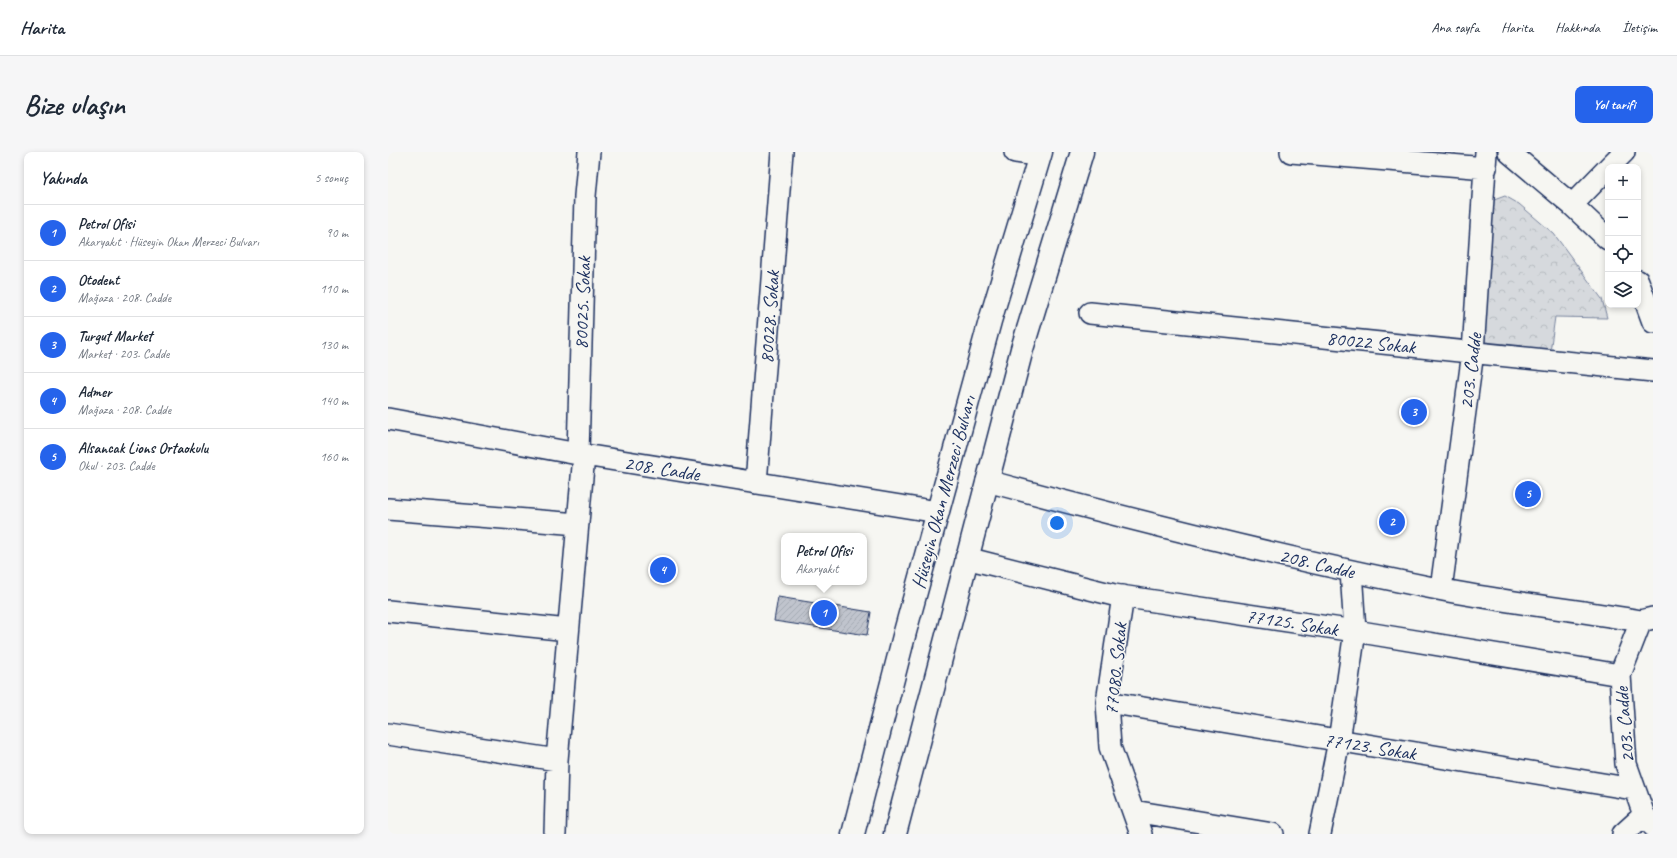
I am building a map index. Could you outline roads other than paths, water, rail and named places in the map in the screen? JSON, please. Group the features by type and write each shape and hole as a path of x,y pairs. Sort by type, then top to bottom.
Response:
{"main road":[{"name":"Hüseyin Okan Merzeci Bulvarı","path":"894,834 1022,348 1082,152"},
{"name":"Hüseyin Okan Merzeci Bulvarı","path":"853,834 990,321 1041,154"}],"street":[{"name":"80025. Sokak","path":"555,834 557,760 578,524 581,455 585,196 589,152"},
{"name":"80028. Sokak","path":"756,483 782,152"},
{"path":"1015,152 1041,154"},
{"path":"1291,152 1486,160"},
{"path":"1613,164 1624,152"},
{"path":"1519,155 1605,236"},
{"name":"203. Cadde","path":"1441,589 1473,352 1486,160"},
{"path":"1572,205 1605,172"},
{"path":"1641,289 1653,322"},
{"name":"80022 Sokak","path":"1090,313 1653,371"},
{"name":"208. Cadde","path":"388,419 581,455 938,512"},
{"name":"208. Cadde","path":"987,481 1129,519 1351,571 1441,589 1649,625"},
{"path":"388,509 578,524"},
{"name":"77125. Sokak","path":"966,558 1124,596 1355,631 1620,675"},
{"path":"1320,834 1339,741 1355,631 1351,571"},
{"name":"77080. Sokak","path":"1124,596 1107,702 1110,747 1140,834"},
{"path":"388,611 568,630"},
{"name":"203. Cadde","path":"1648,821 1633,789 1626,764 1620,675 1649,625"},
{"name":"77123. Sokak","path":"1107,702 1633,789"},
{"path":"388,734 557,760"},
{"path":"1133,811 1273,834"},
{"path":"1623,834 1648,821"}],"place":[{"name":"Turgut Market","path":"1414,412"},
{"name":"Alsancak Lions Ortaokulu","path":"1528,494"},
{"name":"Otodent","path":"1392,522"},
{"name":"Admer","path":"663,570"},
{"name":"Petrol Ofisi","path":"824,613"}]}
